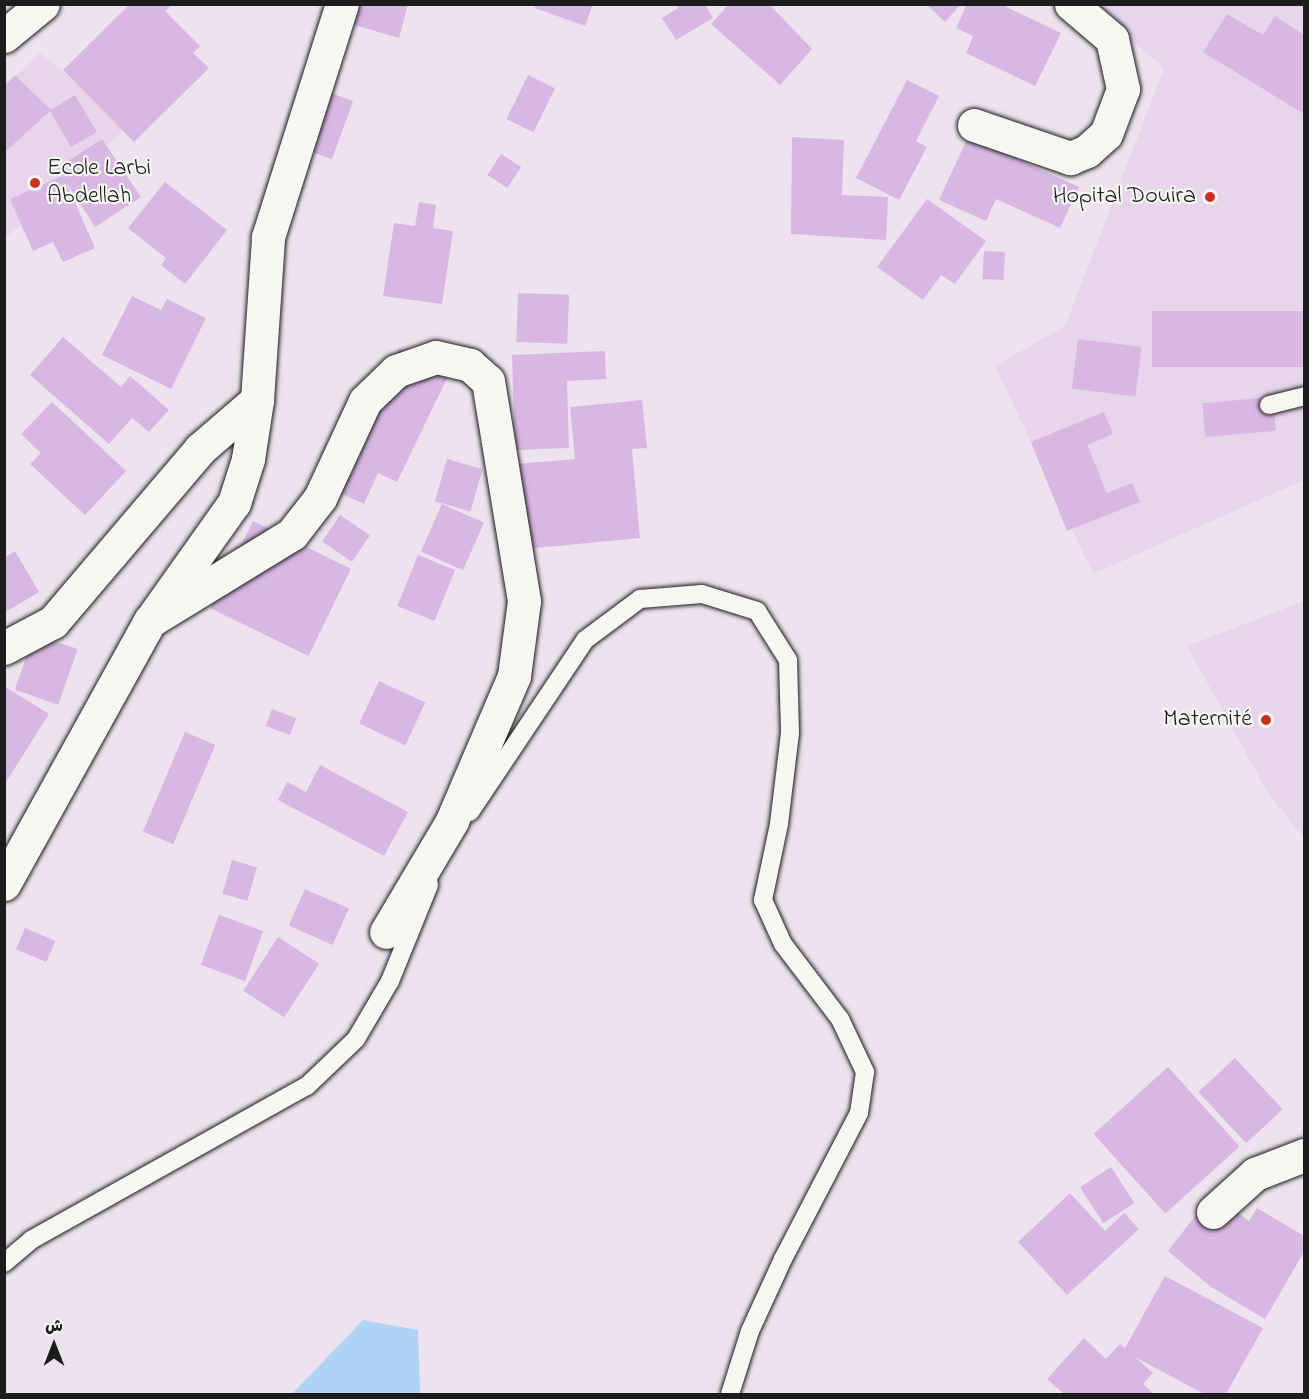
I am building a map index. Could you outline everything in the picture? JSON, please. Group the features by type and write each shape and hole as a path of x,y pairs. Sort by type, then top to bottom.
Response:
{"street":[{"path":"4,36 43,4"},
{"path":"4,884 150,621 234,503 248,459 257,400 268,237 342,4"},
{"path":"974,124 1070,158 1087,151 1106,134 1124,89 1112,39 1071,4"},
{"path":"150,621 292,534 320,498 365,401 396,371 436,357 470,365 488,381 524,601 514,676 453,821 386,932"},
{"path":"4,648 53,622 200,449 257,400"},
{"path":"1213,1212 1255,1174 1305,1155"}],"lane":[{"path":"1269,405 1305,396"},
{"path":"4,1263 31,1240 307,1086 356,1039 390,981 434,874 482,793 585,640 640,599 702,594 757,611 788,660 790,733 779,824 763,900 783,944 840,1019 865,1072 859,1113 783,1259 750,1331 730,1395"}],"shaded area":[{"name":"Hopital Douira","path":"1090,5 1304,5 1304,480 1093,574 995,366 1065,326 1164,68"},
{"name":"Ecole Larbi Abdellah","path":"40,52 127,127 5,239 5,86"},
{"name":"Maternité","path":"1304,601 1304,838 1268,793 1187,646"}],"water":[{"path":"363,1320 418,1330 420,1394 292,1394"}],"building":[{"path":"130,4 172,4 165,11 200,46 193,53 209,68 134,142 63,70"},
{"path":"354,4 408,4 399,38 348,23"},
{"path":"536,4 593,4 585,26 535,8"},
{"path":"676,4 705,4 713,18 676,40 662,18 678,8"},
{"path":"729,4 769,4 812,49 780,85 711,24"},
{"path":"926,4 961,4 945,22"},
{"path":"967,4 1000,4 1061,33 1035,86 966,53 973,36 956,28"},
{"path":"1227,14 1263,35 1275,16 1304,35 1304,114 1203,52"},
{"path":"15,75 51,110 75,95 97,132 71,147 50,111 4,153 4,86"},
{"path":"528,75 555,88 533,132 507,119"},
{"path":"907,80 939,96 916,141 927,147 899,200 856,178"},
{"path":"323,90 353,101 332,159 302,148"},
{"path":"792,137 844,140 842,195 888,197 886,240 791,234"},
{"path":"968,137 1079,187 1060,228 996,199 986,221 939,200"},
{"path":"102,139 141,197 95,227 66,182 95,248 63,262 53,242 33,251 10,199 62,176 57,168"},
{"path":"501,154 521,167 508,188 487,175"},
{"path":"165,182 227,230 185,284 161,265 166,258 128,228"},
{"path":"927,199 986,241 955,284 941,275 923,300 877,267"},
{"path":"419,202 436,205 433,228 453,231 442,304 383,296 394,223 415,226"},
{"path":"984,251 1005,252 1004,280 983,279"},
{"path":"518,293 569,295 567,344 516,342"},
{"path":"132,296 161,310 167,299 206,318 171,389 102,355"},
{"path":"1152,311 1304,311 1304,367 1152,367"},
{"path":"63,337 121,387 130,376 169,410 149,432 132,418 109,444 30,375"},
{"path":"1078,339 1142,347 1135,396 1072,389"},
{"path":"399,348 450,372 397,482 378,473 364,504 318,483 339,474"},
{"path":"605,351 606,379 567,381 569,448 515,450 512,355"},
{"path":"1273,397 1276,431 1205,437 1202,403"},
{"path":"642,400 647,448 632,449 640,538 525,549 517,464 575,459 570,407"},
{"path":"52,402 126,471 85,515 30,464 41,453 21,434"},
{"path":"1104,412 1113,434 1087,445 1107,493 1132,483 1140,502 1067,531 1031,442"},
{"path":"447,459 483,469 470,511 435,501"},
{"path":"442,504 484,523 463,570 421,552"},
{"path":"340,515 370,535 352,562 322,542"},
{"path":"253,521 351,569 308,656 210,608"},
{"path":"15,551 39,592 4,613 4,558"},
{"path":"418,555 455,570 434,621 397,606"},
{"path":"34,634 77,649 58,705 15,690"},
{"path":"379,681 425,703 405,745 359,724"},
{"path":"4,686 49,714 6,782 4,780"},
{"path":"272,709 296,718 290,735 266,726"},
{"path":"185,732 215,745 173,844 143,831"},
{"path":"320,765 408,812 384,856 278,800 287,782 306,792"},
{"path":"232,860 257,867 247,901 222,894"},
{"path":"305,889 349,909 333,945 289,926"},
{"path":"219,915 263,931 245,981 201,965"},
{"path":"25,928 55,941 46,962 16,949"},
{"path":"278,937 319,964 284,1017 243,991"},
{"path":"1235,1058 1283,1109 1246,1143 1198,1092"},
{"path":"1168,1067 1240,1147 1165,1213 1094,1134"},
{"path":"1111,1167 1134,1203 1103,1223 1080,1187"},
{"path":"1070,1193 1105,1231 1124,1213 1139,1229 1067,1295 1018,1242"},
{"path":"1213,1193 1249,1221 1257,1208 1304,1236 1304,1252 1265,1319 1211,1287 1168,1251"},
{"path":"1165,1276 1263,1328 1226,1394 1204,1394 1135,1357 1153,1373 1143,1384 1154,1394 1064,1394 1047,1379 1084,1338 1106,1359 1120,1344 1125,1348"}],"place":[{"name":"Ecole Larbi Abdellah","path":"35,183"},
{"name":"Hopital Douira","path":"1210,197"},
{"name":"Maternité","path":"1266,720"}]}
